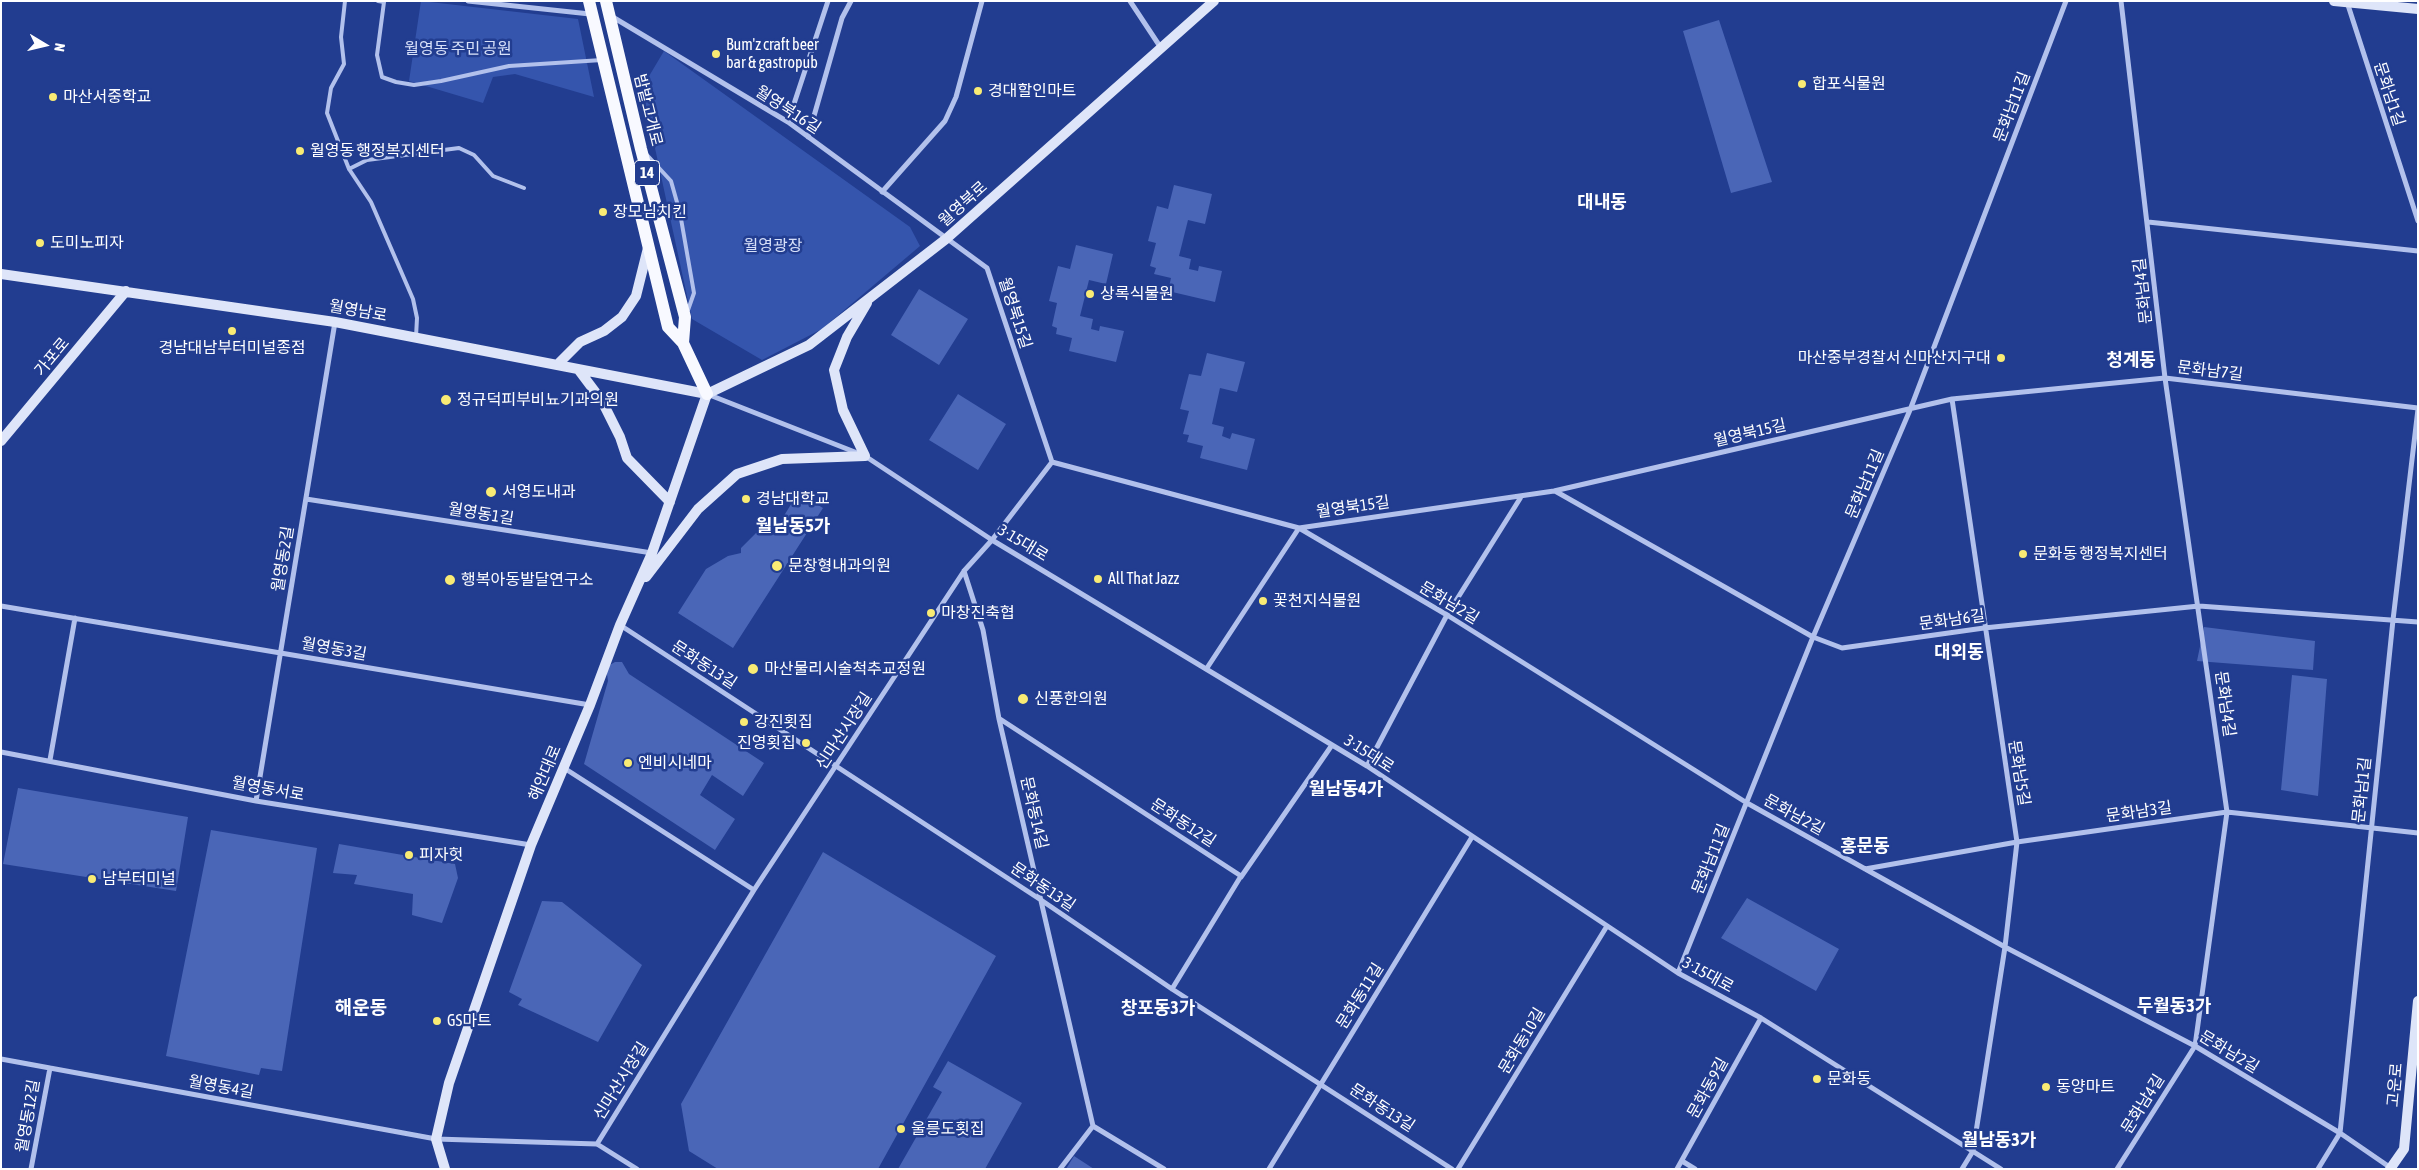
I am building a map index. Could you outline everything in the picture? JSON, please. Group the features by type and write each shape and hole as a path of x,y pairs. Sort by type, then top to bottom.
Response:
{"main road":[{"name":"월영북로","path":"707,394 809,345 946,240 1214,1"},
{"path":"2334,1 2418,9"},
{"name":"밤밭고개로","path":"590,7 668,327 683,343 707,394"},
{"name":"밤밭고개로","path":"607,8 641,149 685,317 683,343"},
{"path":"557,365 580,342 604,331 622,317 636,296 648,248"},
{"name":"월영남로","path":"1,274 335,322 707,394"},
{"name":"가포로","path":"1,441 126,291"},
{"path":"636,589 698,508 737,474 782,460 865,456 843,410 834,370 847,337 870,298"},
{"path":"578,369 602,401 620,437 626,458 670,502"},
{"name":"해안대로","path":"445,1169 436,1139 449,1083 531,845 590,705 620,625 652,553 707,394"},
{"name":"고운로","path":"2391,1169 2404,1149 2418,1001"}],"street":[{"name":"밤밭고개로","path":"468,1 590,7"},
{"path":"788,122 828,1"},
{"path":"808,137 842,18 852,1"},
{"path":"882,192 945,121 956,97 982,1"},
{"path":"1130,1 1162,48"},
{"name":"문화남11길","path":"1678,973 1813,636 1910,410 2066,1"},
{"name":"문화남4길","path":"2117,1169 2195,1046 2227,812 2165,378 2121,1"},
{"name":"문화남1길","path":"2347,2 2418,220"},
{"name":"월영북16길","path":"607,8 788,122 946,240"},
{"path":"2148,222 2418,251"},
{"name":"월영북15길","path":"946,240 987,268 1052,462 1298,528 1554,491 1910,410"},
{"name":"월영동2길","path":"256,801 335,322"},
{"name":"문화남7길","path":"1910,410 1952,399 2165,378 2418,408"},
{"name":"3·15대로","path":"707,394 865,456 992,540 1367,766 1678,973 1761,1018 2001,1169"},
{"name":"문화남5길","path":"1952,399 1984,628 2017,842 2005,946 1973,1151"},
{"name":"문화남1길","path":"2318,1169 2340,1134 2370,828 2418,408"},
{"name":"신마산시장길","path":"637,1169 597,1144 754,890 964,571 992,540 1052,462"},
{"name":"문화남6길","path":"1554,491 1813,636 1842,648 1984,628 2199,606 2418,622"},
{"path":"1367,766 1447,615 1521,497"},
{"name":"월영동1길","path":"306,499 652,553"},
{"path":"1207,668 1298,528"},
{"name":"문화남2길","path":"1298,528 1447,615 1747,803 2005,946 2195,1046 2340,1134 2391,1169"},
{"name":"문화동14길","path":"964,571 983,630 1000,719 1093,1126"},
{"name":"월영동3길","path":"1,606 590,705"},
{"path":"50,760 74,618"},
{"name":"문화동13길","path":"620,625 1041,900 1172,989 1321,1083 1452,1169"},
{"name":"문화동12길","path":"1000,719 1240,878"},
{"path":"1172,989 1240,878 1332,745"},
{"name":"월영동서로","path":"1,752 256,801 531,845"},
{"path":"564,768 754,890"},
{"name":"문화남3길","path":"1865,869 2017,842 2227,812 2418,833"},
{"name":"문화동11길","path":"1269,1169 1472,837"},
{"name":"문화동10길","path":"1458,1169 1607,926"},
{"name":"문화동9길","path":"1677,1169 1761,1018"},
{"name":"월영동4길","path":"1,1059 436,1139 597,1144"},
{"name":"월영동12길","path":"31,1169 50,1068"},
{"path":"1060,1169 1093,1126 1164,1169"},
{"path":"1962,1169 1973,1151"},
{"path":"1682,1160 1694,1169"}],"lane":[{"path":"345,1 341,37 344,64 331,88 327,113 349,169 371,202 409,290 417,318 416,337"},
{"path":"378,1 384,2 377,56 382,77 396,82 414,85 509,66 602,60"},
{"path":"349,169 368,160 459,148 474,155 493,176 524,188"},
{"path":"641,149 671,181 680,213 694,293 685,317"}],"green space":[{"name":"월영동 주민 공원","path":"421,1 578,19 594,97 515,74 493,77 483,103 409,81"},
{"name":"월영광장","path":"664,51 910,227 920,246 822,329 762,360 692,319 642,88"}],"building":[{"path":"1719,20 1772,182 1731,193 1683,31"},
{"path":"1174,185 1212,194 1205,224 1188,220 1179,256 1191,259 1189,269 1198,271 1199,266 1222,271 1215,302 1168,291 1171,278 1154,274 1156,268 1150,266 1156,243 1148,241 1157,206 1168,209"},
{"path":"1076,245 1113,254 1106,284 1089,280 1080,316 1093,319 1091,329 1099,331 1100,326 1124,331 1116,362 1069,351 1072,338 1056,334 1057,328 1052,326 1057,303 1049,301 1058,266 1070,269"},
{"path":"919,289 968,319 939,365 891,335"},
{"path":"1207,353 1245,362 1237,392 1220,388 1212,424 1224,427 1222,436 1230,439 1232,433 1255,439 1247,470 1200,458 1203,446 1187,442 1189,435 1183,434 1189,411 1180,409 1189,374 1201,376"},
{"path":"958,394 1006,424 978,470 929,440"},
{"path":"798,493 823,508 733,648 678,613 706,569 728,556 741,553 741,548 756,533 777,527"},
{"path":"2204,627 2315,641 2313,670 2197,661"},
{"path":"615,662 622,662 629,674 764,763 743,796 712,775 700,795 735,819 715,850 584,764 608,681 606,667"},
{"path":"2292,675 2327,679 2318,796 2281,790"},
{"path":"18,788 188,817 176,891 3,864"},
{"path":"211,830 317,848 282,1071 261,1068 259,1075 166,1056"},
{"path":"339,844 455,864 458,878 442,923 412,915 413,894 354,884 357,875 333,873"},
{"path":"823,852 996,956 878,1169 718,1169 689,1151 681,1104"},
{"path":"1747,898 1839,949 1816,991 1721,938"},
{"path":"542,901 562,902 642,965 598,1042 518,1005 522,999 509,992"},
{"path":"948,1061 1022,1103 985,1169 898,1169 942,1092 933,1087"},
{"path":"1074,1156 1094,1169 1066,1169"}],"place":[{"name":"Bum'z craft beer bar & gastropub","path":"716,54"},
{"name":"합포식물원","path":"1802,84"},
{"name":"경대할인마트","path":"978,91"},
{"name":"마산서중학교","path":"53,97"},
{"name":"월영동 행정복지센터","path":"300,151"},
{"name":"장모님치킨","path":"603,212"},
{"name":"도미노피자","path":"40,243"},
{"name":"상록식물원","path":"1090,294"},
{"name":"경남대남부터미널종점","path":"232,331"},
{"name":"마산중부경찰서 신마산지구대","path":"2001,358"},
{"name":"정규덕피부비뇨기과의원","path":"446,400"},
{"name":"서영도내과","path":"491,492"},
{"name":"경남대학교","path":"746,499"},
{"name":"문화동 행정복지센터","path":"2023,554"},
{"name":"문창형내과의원","path":"777,566"},
{"name":"All That Jazz","path":"1098,579"},
{"name":"행복아동발달연구소","path":"450,580"},
{"name":"꽃천지식물원","path":"1263,601"},
{"name":"마창진축협","path":"931,613"},
{"name":"마산물리시술척추교정원","path":"753,669"},
{"name":"신풍한의원","path":"1023,699"},
{"name":"강진횟집","path":"744,722"},
{"name":"진영횟집","path":"806,743"},
{"name":"엔비시네마","path":"628,763"},
{"name":"피자헛","path":"409,855"},
{"name":"남부터미널","path":"92,879"},
{"name":"GS마트","path":"437,1021"},
{"name":"문화동","path":"1817,1079"},
{"name":"동양마트","path":"2046,1087"},
{"name":"울릉도횟집","path":"901,1129"}],"district":[{"name":"대내동","path":"1602,202"},
{"name":"청계동","path":"2131,360"},
{"name":"월남동5가","path":"793,526"},
{"name":"대외동","path":"1959,652"},
{"name":"월남동4가","path":"1346,789"},
{"name":"홍문동","path":"1865,846"},
{"name":"두월동3가","path":"2174,1006"},
{"name":"해운동","path":"361,1008"},
{"name":"창포동3가","path":"1158,1008"},
{"name":"월남동3가","path":"1999,1140"}]}
